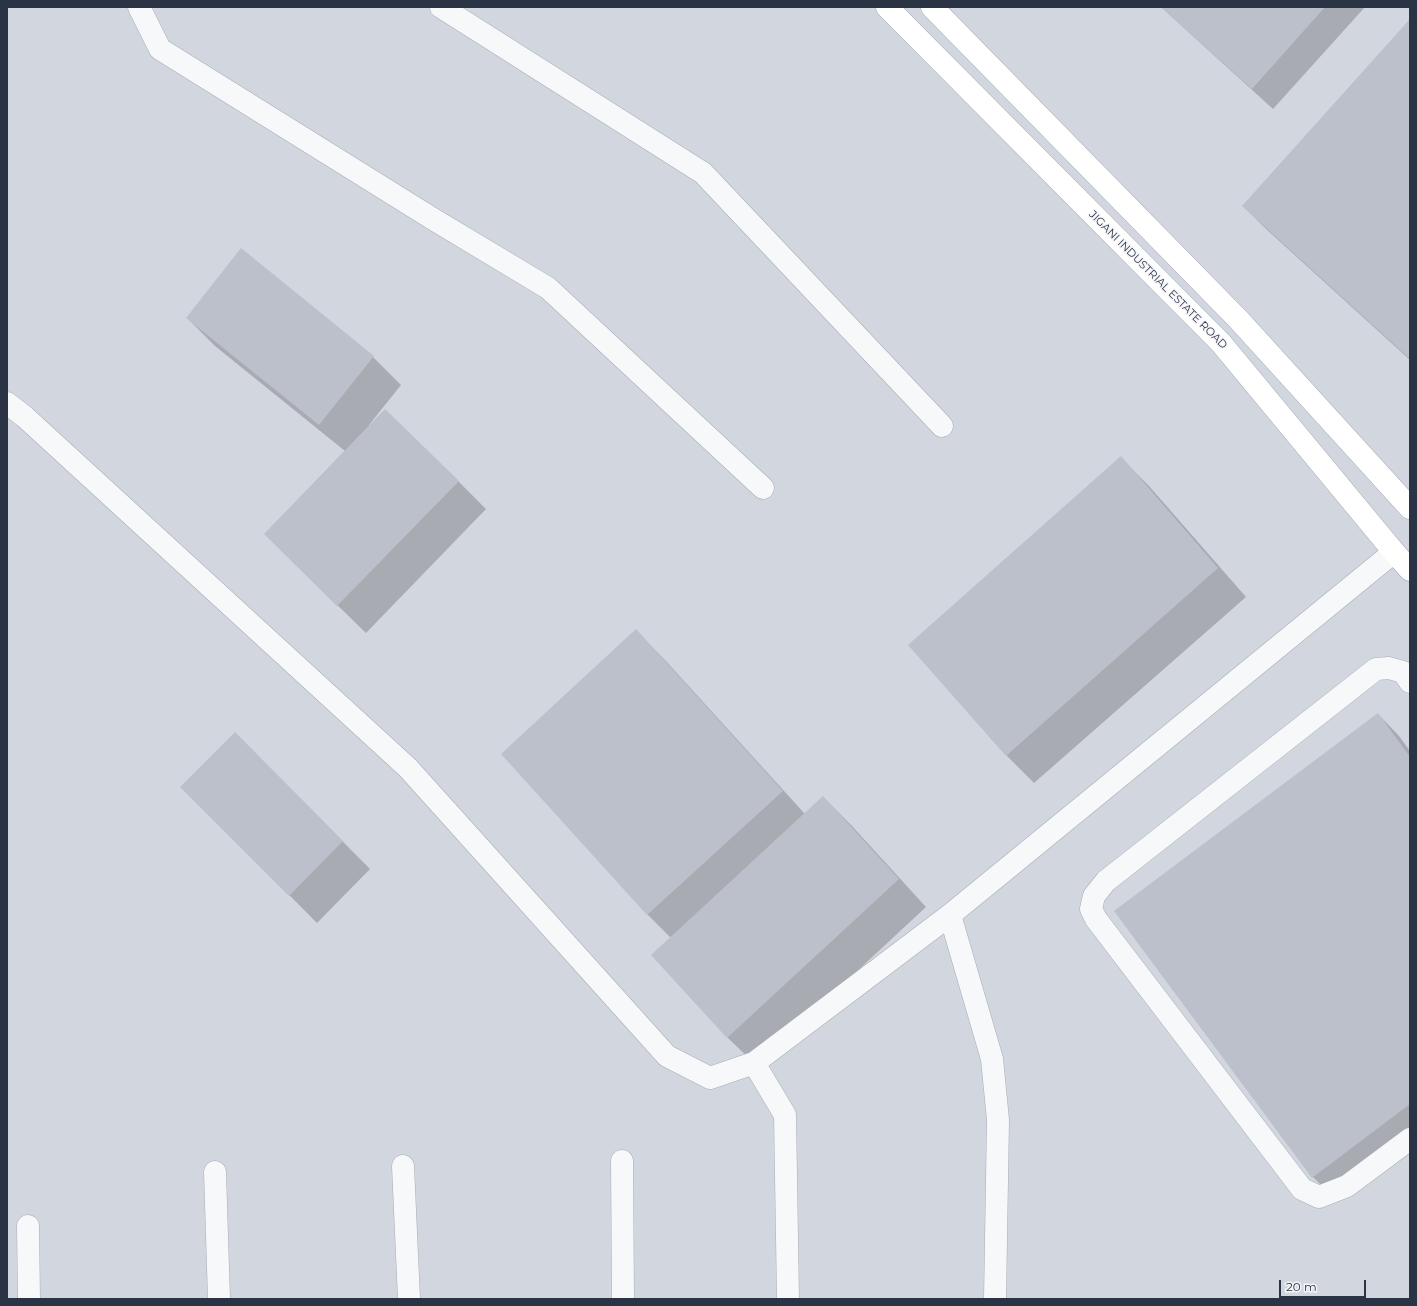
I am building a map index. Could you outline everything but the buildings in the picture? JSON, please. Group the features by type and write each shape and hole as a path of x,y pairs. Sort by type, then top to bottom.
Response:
{"main road":[{"name":"JIGANI INDUSTRIAL ESTATE ROAD","path":"887,7 1221,343 1410,570"},
{"path":"932,7 1238,319 1410,508"}],"street":[{"path":"139,7 160,50 433,219 548,288 763,488"},
{"path":"441,7 703,173 942,426"},
{"path":"7,403 25,417 408,768 667,1056 710,1078 754,1063 950,915 1394,552"},
{"path":"1410,682 1403,672 1389,668 1376,669 1106,881 1094,896 1092,909 1096,919 1302,1189 1319,1196 1347,1186 1410,1139"},
{"path":"950,915 992,1059 998,1120 995,1299"},
{"path":"754,1063 785,1114 788,1299"},
{"path":"622,1161 623,1299"},
{"path":"403,1166 409,1299"},
{"path":"216,1172 219,1299"},
{"path":"28,1226 29,1299"}],"shaded area":[{"path":"7,7 1410,7 1410,1299 7,1299"}]}
